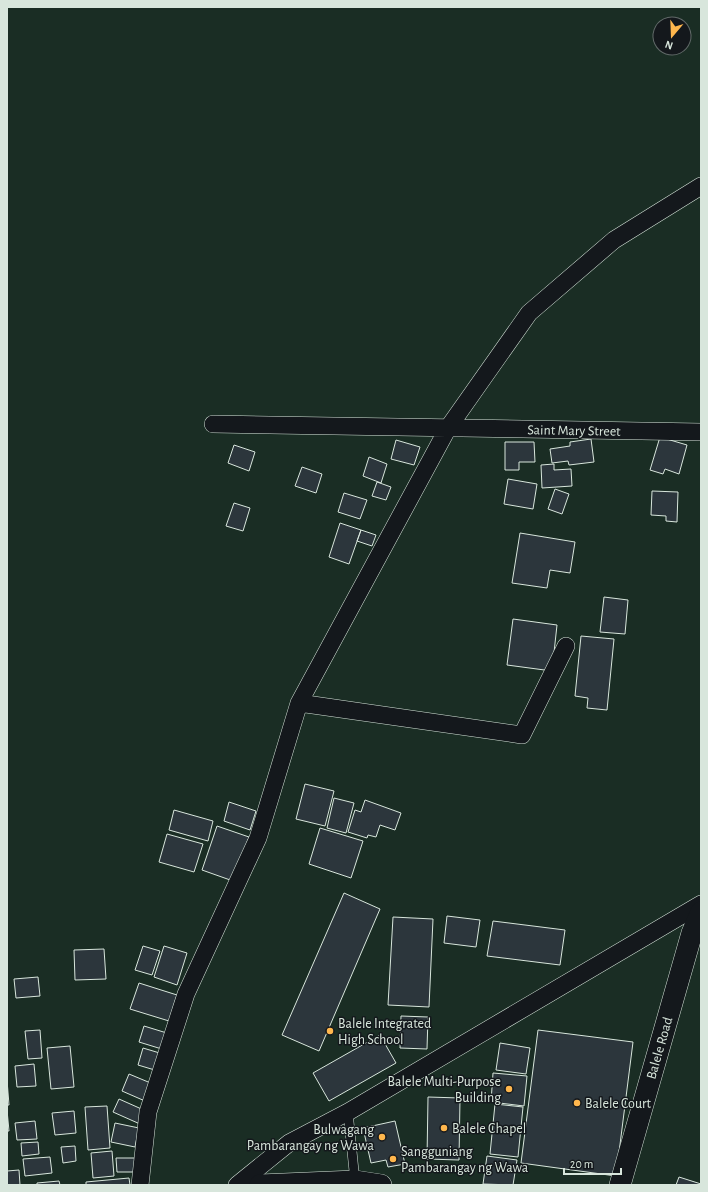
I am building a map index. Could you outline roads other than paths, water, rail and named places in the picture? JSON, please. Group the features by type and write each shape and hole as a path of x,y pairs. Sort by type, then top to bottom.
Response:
{"street":[{"path":"140,1185 148,1112 186,994 258,838 299,703 448,428 529,312 614,240 701,186"},
{"name":"Saint Mary Street","path":"213,424 701,432"},
{"path":"299,703 522,735 566,646"},
{"path":"237,1185 289,1143 348,1112 701,904"},
{"name":"Balele Road","path":"620,1185 692,933 701,912"},
{"path":"260,1185 355,1181 381,1185"}],"lane":[{"path":"348,1112 355,1181"}],"place":[{"name":"Balele Integrated High School","path":"330,1031"},
{"name":"Balele Multi-Purpose Building","path":"509,1089"},
{"name":"Balele Court","path":"577,1103"},
{"name":"Balele Chapel","path":"444,1128"},
{"name":"Bulwagang Pambarangay ng Wawa","path":"382,1137"},
{"name":"Sangguniang Pambarangay ng Wawa","path":"393,1159"}]}
